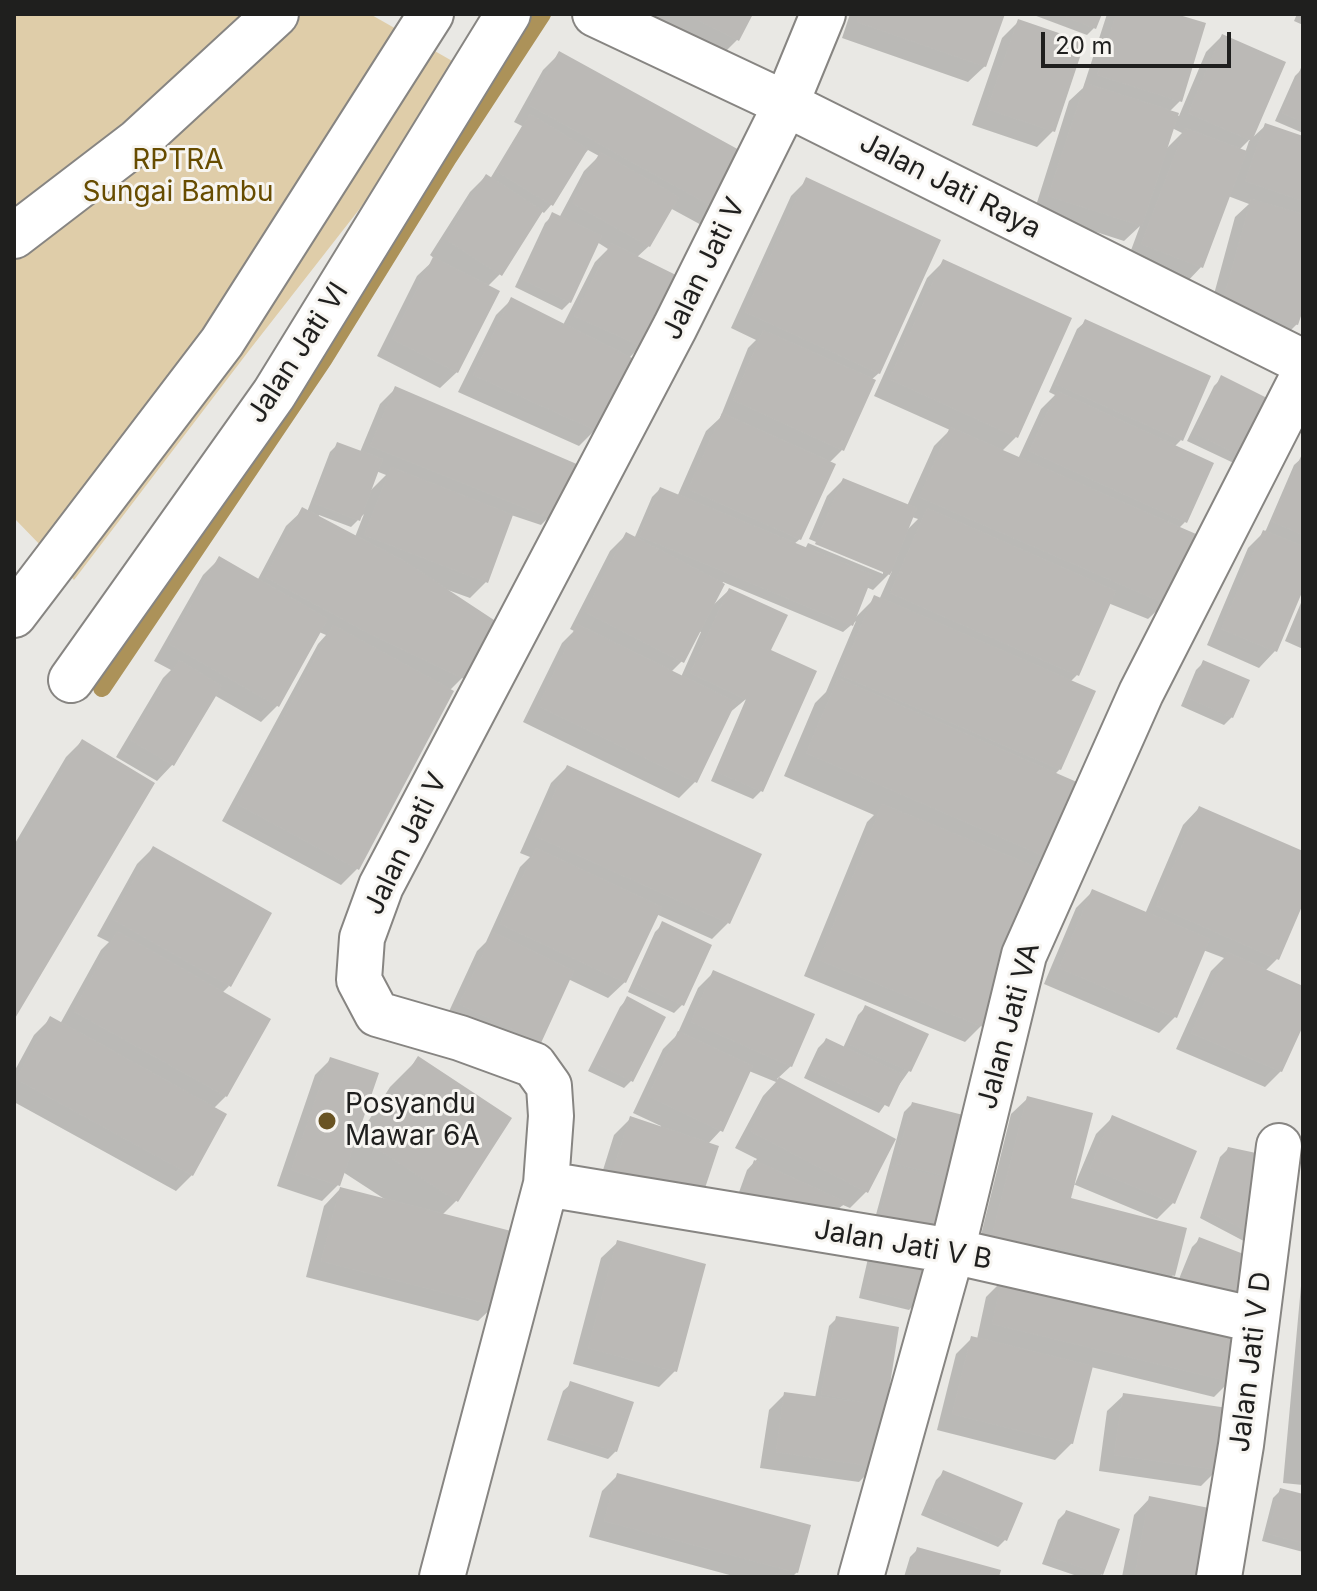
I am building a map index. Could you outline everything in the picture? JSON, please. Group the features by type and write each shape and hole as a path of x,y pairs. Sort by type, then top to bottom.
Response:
{"main road":[{"path":"14,236 138,141 276,14"},
{"path":"14,615 222,342 431,14"},
{"name":"Jalan Jati Raya","path":"595,14 776,122 1296,384"},
{"name":"Jalan Jati V","path":"442,1577 546,1184 551,1116 549,1086 534,1065 460,1038 377,1014 359,980 362,938 381,886 668,341 776,122 823,14"},
{"name":"Jalan Jati VI","path":"71,680 274,394 502,24"},
{"name":"Jalan Jati VA","path":"861,1577 952,1251 1024,955 1141,693 1296,384"},
{"name":"Jalan Jati V D","path":"1219,1577 1241,1445 1279,1146"},
{"name":"Jalan Jati V B","path":"546,1184 952,1251 1256,1320"}],"green space":[{"name":"RPTRA Sungai Bambu","path":"14,14 370,14 468,70 74,580 14,518"}],"building":[{"path":"686,14 753,14 739,41"},
{"path":"859,14 1005,14 986,67 857,22"},
{"path":"1059,14 1102,14 1096,29"},
{"path":"1116,14 1176,14 1206,23 1182,102 1097,75"},
{"path":"1018,19 1085,42 1055,132 987,109"},
{"path":"1222,34 1286,62 1252,141 1188,113"},
{"path":"559,51 752,157 722,212 529,105"},
{"path":"1303,63 1303,122 1282,113"},
{"path":"1085,83 1179,113 1142,226 1048,196"},
{"path":"530,114 588,149 553,206 496,171"},
{"path":"1265,123 1303,136 1303,201 1245,181"},
{"path":"1185,128 1247,151 1203,268 1141,244"},
{"path":"600,152 679,197 650,247 572,203"},
{"path":"486,174 543,211 502,276 445,239"},
{"path":"806,177 941,240 880,374 745,312"},
{"path":"1251,199 1303,214 1303,310 1298,325 1222,304"},
{"path":"552,212 602,236 571,303 521,279"},
{"path":"611,243 682,278 643,347 574,316"},
{"path":"433,257 500,291 458,373 392,339"},
{"path":"943,259 1072,318 1018,438 889,379"},
{"path":"511,297 636,360 597,431 473,375"},
{"path":"1085,319 1211,376 1183,441 1055,384"},
{"path":"763,330 876,380 844,451 733,400"},
{"path":"1221,375 1277,403 1249,460 1194,433"},
{"path":"395,386 579,465 550,518 370,446"},
{"path":"1057,391 1214,463 1187,523 1029,451"},
{"path":"722,413 836,464 801,540 688,489"},
{"path":"950,427 1196,534 1166,604 919,497"},
{"path":"337,442 383,459 360,521 314,503"},
{"path":"1303,452 1303,535 1271,521"},
{"path":"391,467 513,515 488,583 364,535"},
{"path":"843,478 917,508 890,575 815,544"},
{"path":"660,487 873,575 853,626 639,536"},
{"path":"302,507 406,562 497,622 464,679 368,633 265,577"},
{"path":"927,508 1116,591 1079,676 890,593"},
{"path":"1263,530 1303,546 1303,590 1277,652 1221,629"},
{"path":"626,532 725,584 684,663 585,612"},
{"path":"219,556 328,619 279,707 169,644"},
{"path":"729,588 788,615 771,650 817,671 763,792 717,772 747,700 690,673"},
{"path":"874,595 1096,691 1061,770 840,675"},
{"path":"577,624 736,702 697,783 538,706"},
{"path":"333,625 454,691 359,870 237,804"},
{"path":"179,660 222,686 174,766 130,740"},
{"path":"1203,660 1250,680 1233,718 1188,698"},
{"path":"838,678 1086,786 1053,860 806,753"},
{"path":"82,739 155,783 14,1020 14,854"},
{"path":"567,765 762,854 730,924 535,836"},
{"path":"882,804 1046,871 983,1027 819,960"},
{"path":"1199,806 1303,851 1303,904 1279,960 1156,906"},
{"path":"153,846 272,913 231,987 112,919"},
{"path":"536,848 662,907 626,983 500,924"},
{"path":"1092,889 1210,939 1177,1018 1059,968"},
{"path":"662,921 712,945 684,1006 635,983"},
{"path":"117,931 271,1019 227,1097 73,1011"},
{"path":"493,932 574,971 541,1043 459,1004"},
{"path":"1227,952 1303,986 1303,1026 1282,1072 1191,1033"},
{"path":"713,970 815,1014 792,1067 691,1022"},
{"path":"627,996 666,1017 633,1082 594,1062"},
{"path":"865,1005 929,1034 911,1072 848,1044"},
{"path":"50,1016 227,1114 193,1176 16,1079"},
{"path":"678,1031 753,1066 723,1132 648,1096"},
{"path":"826,1038 904,1075 889,1107 811,1070"},
{"path":"418,1056 512,1118 458,1202 364,1140"},
{"path":"330,1057 379,1073 340,1186 291,1170"},
{"path":"779,1077 896,1139 868,1193 750,1131"},
{"path":"1027,1096 1093,1113 1071,1198 1187,1228 1175,1276 1057,1247 1056,1252 992,1235"},
{"path":"912,1102 971,1117 954,1178 896,1164"},
{"path":"1112,1115 1197,1151 1175,1204 1090,1168"},
{"path":"630,1116 719,1146 701,1200 613,1170"},
{"path":"1228,1147 1270,1156 1266,1241 1206,1210"},
{"path":"754,1160 848,1203 801,1223 740,1201"},
{"path":"893,1165 953,1180 939,1240 878,1225"},
{"path":"340,1187 515,1232 496,1306 321,1261"},
{"path":"1199,1237 1262,1261 1243,1312 1179,1288"},
{"path":"617,1240 706,1264 677,1372 588,1348"},
{"path":"877,1244 930,1257 918,1303 866,1290"},
{"path":"1002,1279 1243,1338 1232,1382 992,1324"},
{"path":"836,1316 899,1327 877,1467 776,1452 784,1392 866,1403 821,1394"},
{"path":"971,1336 1093,1366 1073,1444 952,1414"},
{"path":"570,1381 634,1402 617,1452 554,1432"},
{"path":"1123,1393 1228,1408 1219,1470 1114,1455"},
{"path":"943,1470 1023,1503 1007,1541 928,1507"},
{"path":"617,1473 811,1525 798,1573 604,1521"},
{"path":"1280,1488 1303,1494 1303,1543 1268,1534"},
{"path":"1149,1496 1219,1510 1206,1577 1135,1574"},
{"path":"1066,1510 1120,1529 1103,1575 1049,1556"},
{"path":"917,1547 1001,1570 999,1577 909,1577"}],"waterway":[{"path":"102,688 323,360 448,158 542,14"}],"place":[{"name":"Posyandu Mawar 6A","path":"327,1121"}]}
